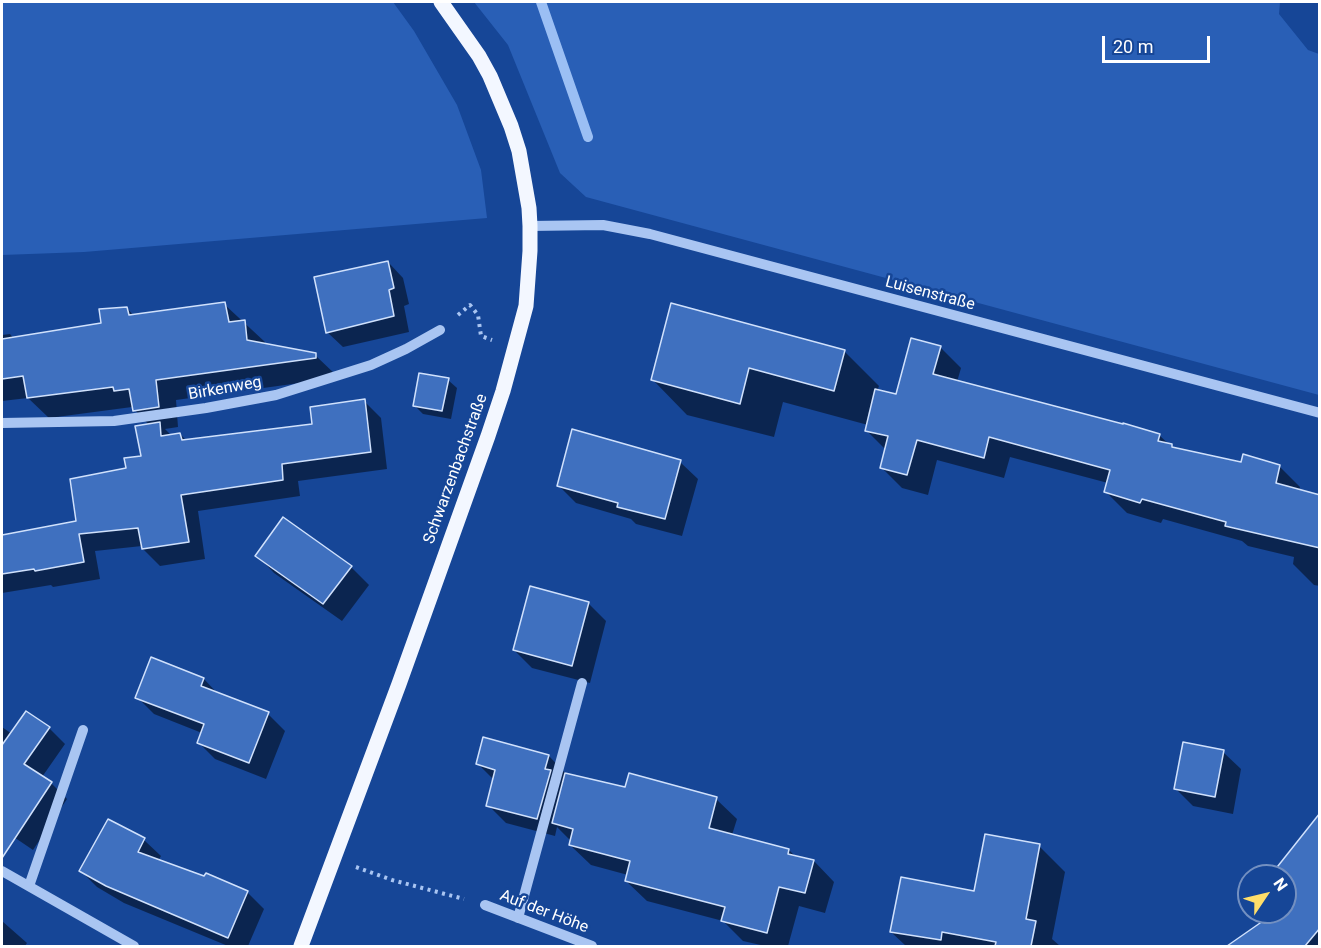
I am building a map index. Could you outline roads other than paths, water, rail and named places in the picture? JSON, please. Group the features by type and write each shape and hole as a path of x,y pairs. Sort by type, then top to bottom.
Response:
{"main road":[{"name":"Schwarzenbachstraße","path":"301,946 399,684 503,391 526,306 530,226 524,178 511,126 479,56 441,2"}],"street":[{"name":"Luisenstraße","path":"530,226 603,225 650,234 1320,413"},
{"name":"Birkenweg","path":"2,423 114,421 276,395 371,365 440,330"},
{"path":"518,918 582,683"},
{"path":"28,886 83,730"},
{"path":"2,871 134,946"},
{"name":"Auf der Höhe","path":"485,905 592,946"}],"waterway":[{"path":"541,2 588,137"}]}
